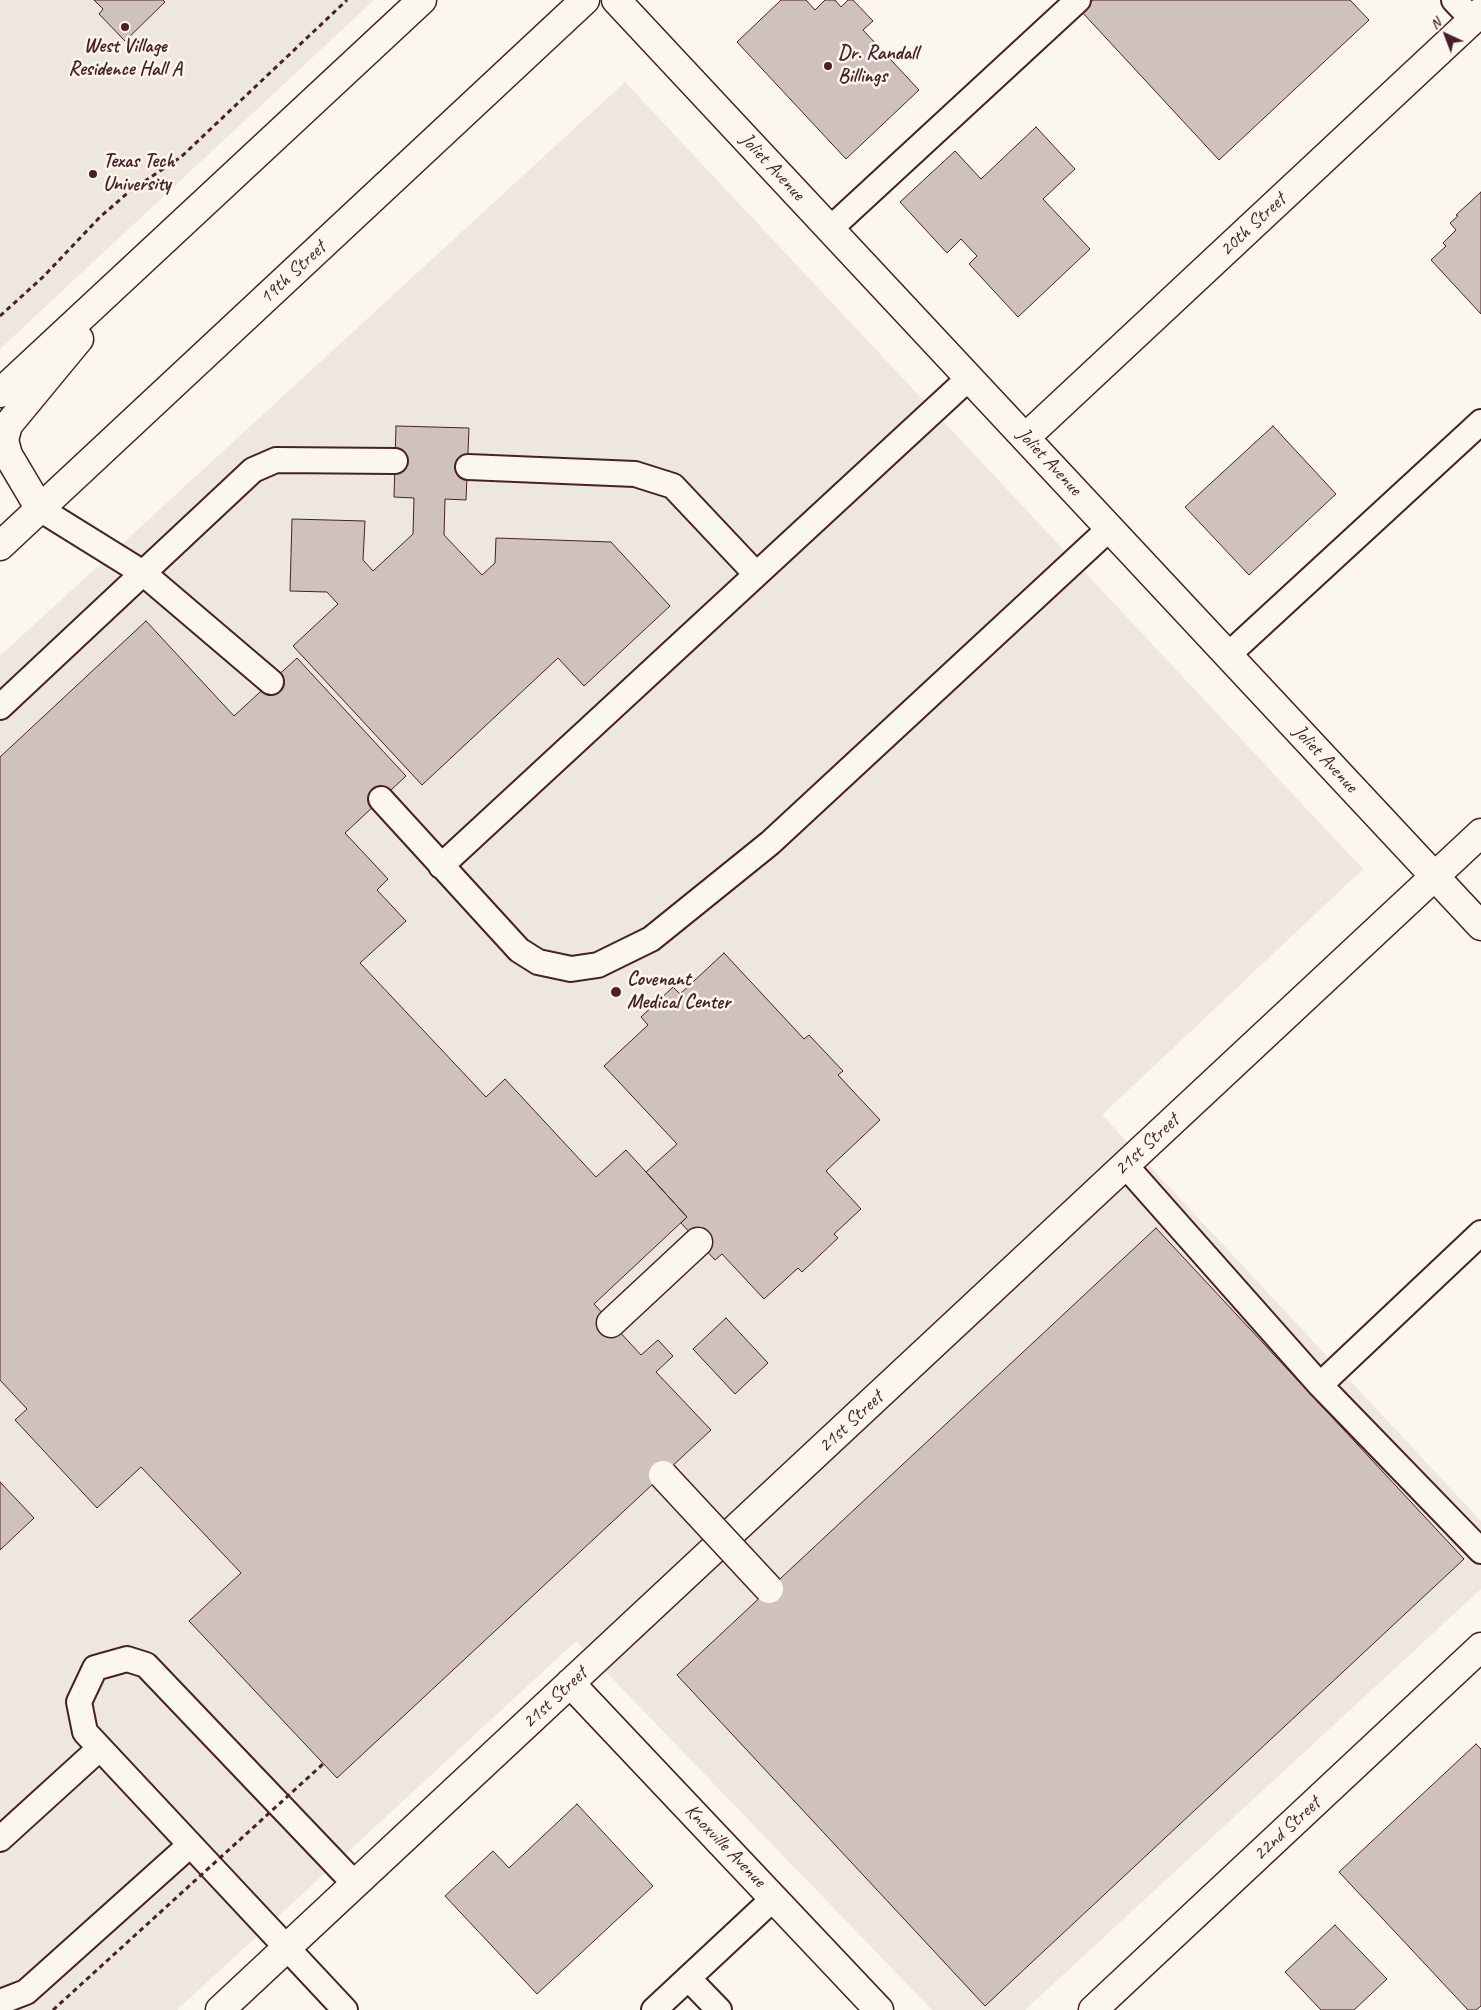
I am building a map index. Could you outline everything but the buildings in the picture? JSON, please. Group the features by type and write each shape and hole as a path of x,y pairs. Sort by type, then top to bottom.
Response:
{"street":[{"path":"0,393 422,0"},
{"name":"19th Street","path":"0,546 585,0"},
{"name":"Joliet Avenue","path":"616,0 1481,926"},
{"name":"20th Street","path":"1026,437 1477,16"},
{"path":"40,509 8,455 4,440 8,425 148,255"},
{"name":"21st Street","path":"220,2010 1481,833"},
{"path":"611,1323 698,1242"},
{"path":"663,1475 769,1589"},
{"name":"22nd Street","path":"1093,2010 1481,1647"},
{"name":"Knoxville Avenue","path":"570,1684 879,2010"}],"lane":[{"path":"830,229 1078,0"},
{"path":"1454,0 1477,16"},
{"path":"442,866 969,378"},
{"path":"1228,655 1481,422"},
{"path":"0,707 254,470 276,460 395,460"},
{"path":"468,467 635,474 673,486 756,574"},
{"path":"40,509 142,573 271,682"},
{"path":"381,799 519,950 538,962 572,969 598,965 651,939 770,843 1110,528"},
{"path":"1125,1165 1320,1385 1481,1551"},
{"path":"1320,1385 1481,1233"},
{"path":"345,2010 85,1732 79,1702 95,1668 126,1659 146,1666 355,1884"},
{"path":"0,1839 100,1748"},
{"path":"0,2002 26,1992 190,1846"},
{"path":"654,2010 774,1898"},
{"path":"688,1978 719,2010"}],"path":[{"path":"0,316 43,277 100,217 130,192 180,157 347,0"},
{"path":"53,2010 323,1764"}],"shaded area":[{"name":"Texas Tech University","path":"0,0 374,0 0,349"},
{"name":"Covenant Medical Center","path":"625,82 1363,869 1102,1115 1481,1521 1481,1589 1025,2010 932,2010 576,1641 177,2010 0,2010 0,656"}],"place":[{"name":"West Village Residence Hall A","path":"125,27"},
{"name":"Dr. Randall Billings","path":"828,66"},
{"name":"Texas Tech University","path":"93,174"},
{"name":"Covenant Medical Center","path":"616,992"}]}
